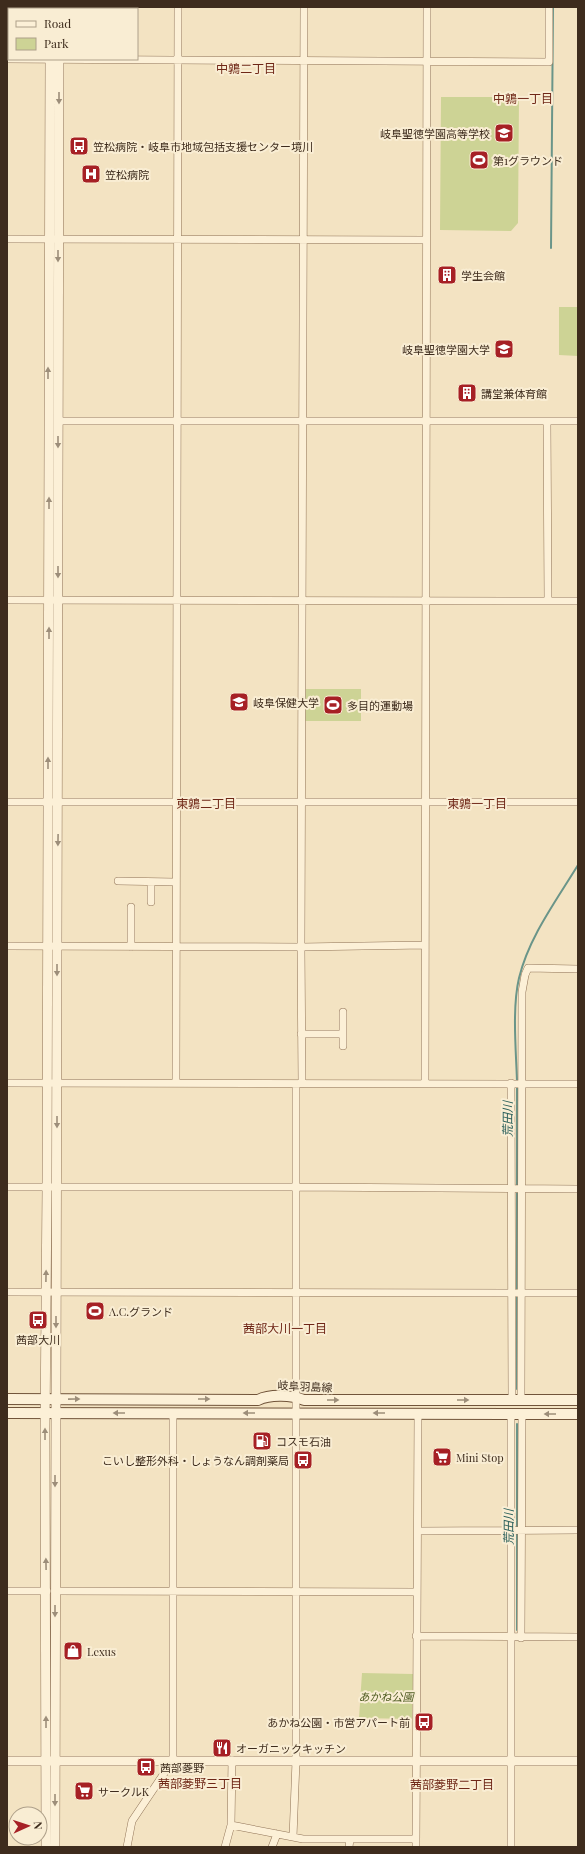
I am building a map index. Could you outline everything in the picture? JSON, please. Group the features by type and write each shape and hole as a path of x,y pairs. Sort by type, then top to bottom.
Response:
{"main road":[{"name":"岐阜羽島線","path":"7,1400 258,1400 264,1397 296,1397 304,1400 578,1400"},
{"path":"7,1413 578,1414"}],"street":[{"path":"176,1083 175,802 178,7"},
{"path":"293,1837 296,1761 296,1187 301,1034 300,947 304,7"},
{"path":"425,1084 427,7"},
{"path":"138,60 549,62 549,7"},
{"path":"46,1847 50,1761 50,1413 56,1292 52,1187 53,946 58,801 53,600 55,60"},
{"path":"7,239 426,240"},
{"path":"53,946 48,802 58,420 54,240"},
{"path":"58,420 578,421"},
{"path":"547,421 548,601"},
{"path":"7,600 578,601"},
{"path":"7,802 578,802"},
{"path":"118,881 175,882"},
{"path":"151,882 151,902"},
{"path":"131,907 131,947"},
{"path":"7,946 300,947 425,945"},
{"path":"516,1400 517,1083 522,992 525,975 528,968 578,969"},
{"path":"343,1012 343,1046"},
{"path":"301,1034 343,1034"},
{"path":"7,1083 578,1084"},
{"path":"516,1400 517,1083"},
{"path":"7,1187 578,1189"},
{"path":"51,1400 46,1292 52,1187"},
{"path":"7,1292 578,1293"},
{"path":"127,1847 132,1821 173,1760 173,1413"},
{"path":"416,1847 418,1413"},
{"path":"511,1413 521,1638"},
{"path":"511,1847 510,1638 522,1413"},
{"path":"418,1531 578,1530"},
{"path":"7,1591 417,1592"},
{"path":"416,1636 578,1638"},
{"path":"225,1847 231,1825 232,1760"},
{"path":"7,1761 578,1761"},
{"path":"50,1761 55,1847"},
{"path":"231,1825 303,1839 416,1839"},
{"path":"272,1847 277,1834"},
{"path":"349,1847 350,1839"}],"green space":[{"name":"第1グラウンド","path":"441,97 519,97 518,223 511,231 440,230"},
{"path":"559,307 578,307 578,356 559,355"},
{"name":"多目的運動場","path":"305,689 361,689 361,721 305,721"},
{"name":"あかね公園","path":"362,1673 413,1674 412,1719 359,1718"}],"waterway":[{"path":"551,248 553,7"},
{"name":"荒田川","path":"517,1081 515,1016 519,978 529,948 536,934 578,865"},
{"name":"荒田川","path":"517,1086 517,1389"},
{"name":"荒田川","path":"517,1424 517,1529"},
{"name":"荒田川","path":"517,1533 517,1630"}],"place":[{"name":"岐阜聖徳学園高等学校","path":"504,133"},
{"name":"笠松病院・岐阜市地域包括支援センター境川","path":"79,146"},
{"name":"第1グラウンド","path":"479,160"},
{"name":"笠松病院","path":"91,174"},
{"name":"学生会館","path":"447,275"},
{"name":"岐阜聖徳学園大学","path":"504,349"},
{"name":"講堂兼体育館","path":"467,393"},
{"name":"岐阜保健大学","path":"239,702"},
{"name":"多目的運動場","path":"333,705"},
{"name":"A.C.グランド","path":"95,1311"},
{"name":"茜部大川","path":"38,1320"},
{"name":"コスモ石油","path":"262,1441"},
{"name":"Mini Stop","path":"442,1457"},
{"name":"こいし整形外科・しょうなん調剤薬局","path":"303,1460"},
{"name":"Lexus","path":"73,1651"},
{"name":"あかね公園・市営アパート前","path":"424,1722"},
{"name":"オーガニックキッチン","path":"222,1748"},
{"name":"茜部菱野","path":"146,1767"},
{"name":"サークルK","path":"84,1791"}],"district":[{"name":"中鶉二丁目","path":"246,68"},
{"name":"中鶉一丁目","path":"523,98"},
{"name":"東鶉二丁目","path":"206,803"},
{"name":"東鶉一丁目","path":"477,803"},
{"name":"茜部大川一丁目","path":"285,1328"},
{"name":"茜部菱野三丁目","path":"200,1783"},
{"name":"茜部菱野二丁目","path":"452,1784"}]}
